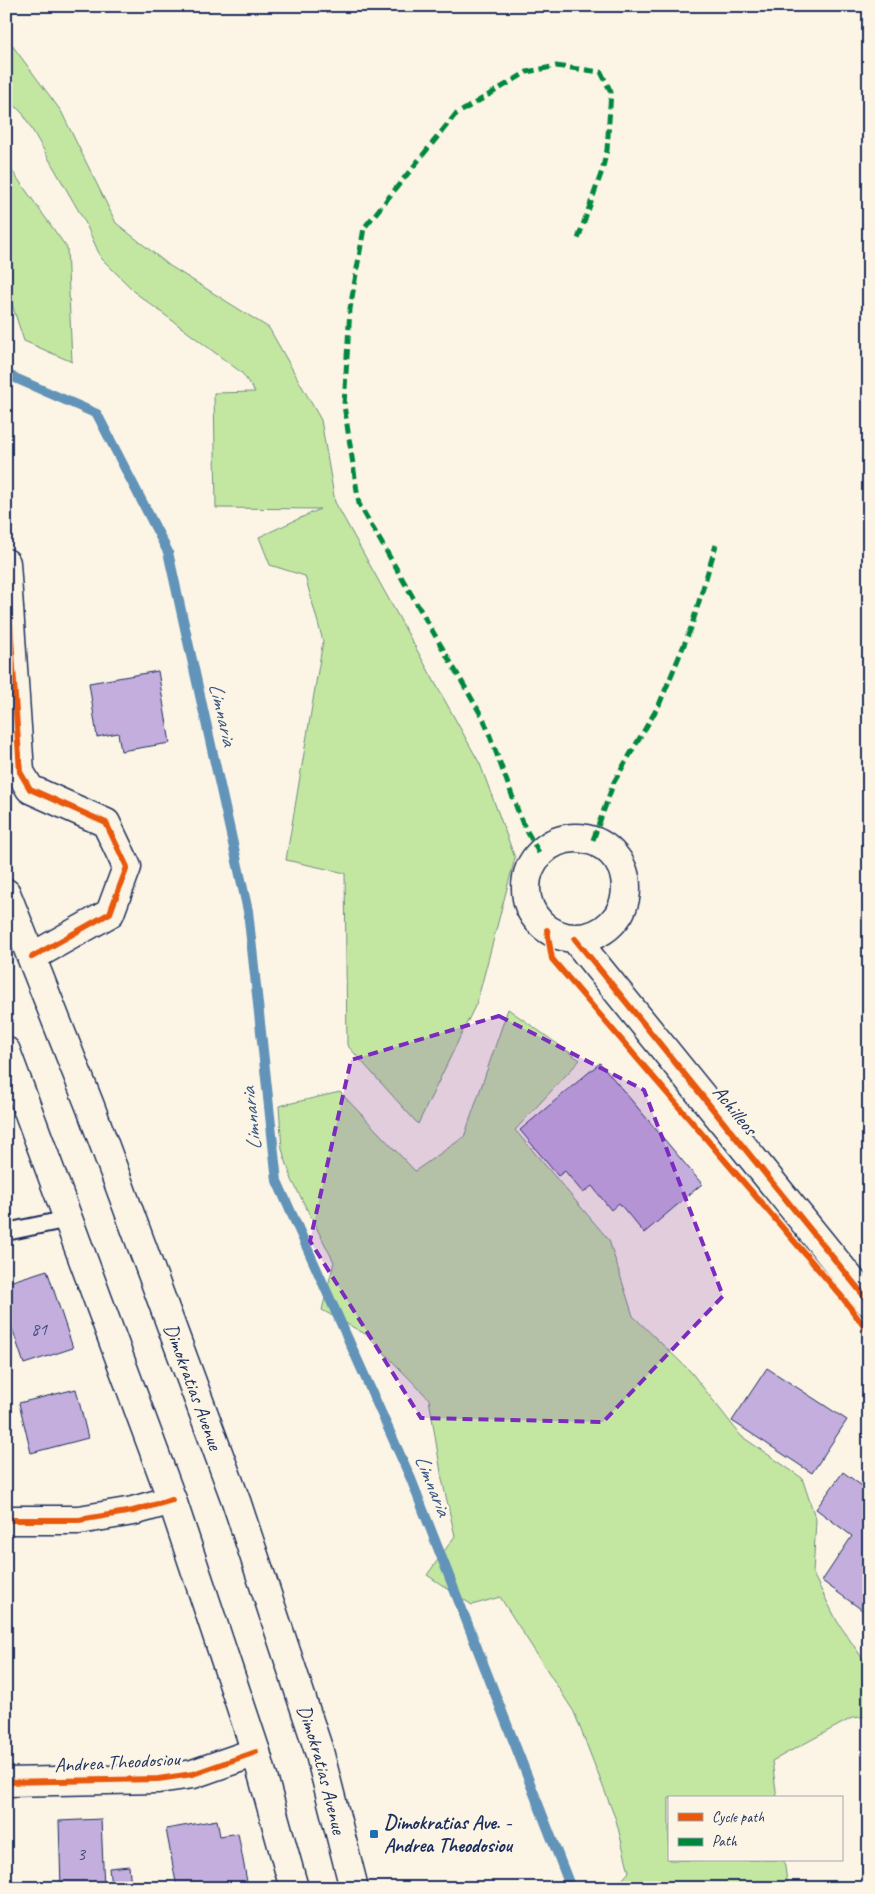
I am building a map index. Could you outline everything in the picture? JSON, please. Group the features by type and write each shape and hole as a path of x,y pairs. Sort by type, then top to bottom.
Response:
{"main road":[{"path":"6,563 20,772 30,790 106,823 128,867 110,913 32,957"},
{"name":"Dimokratias Avenue","path":"6,893 90,1106 236,1501 319,1751 354,1888"},
{"name":"Achilleos","path":"575,938 869,1302"},
{"path":"6,1050 172,1500 256,1752 294,1888"},
{"path":"6,1520 79,1520 133,1511 172,1500"},
{"name":"Andrea Theodosiou","path":"6,1782 158,1779 193,1774 256,1752"}],"lane":[{"path":"6,1232 69,1219"}],"highlighted area":[{"path":"499,1016 644,1090 723,1296 603,1422 421,1418 310,1241 351,1060"}],"green space":[{"path":"6,37 61,111 116,223 170,266 269,328 321,420 335,502 480,764 515,858 477,1002 418,1124 347,1045 345,873 286,860 323,641 305,576 270,565 259,537 320,509 216,508 214,393 255,392 242,373 137,294 101,258 85,222 23,114 6,96"},
{"path":"6,157 10,168 67,248 72,362 24,341 6,286"},
{"path":"508,1009 580,1060 515,1130 609,1240 633,1316 691,1372 741,1436 802,1478 816,1520 813,1574 837,1621 869,1668 869,1716 852,1718 772,1761 777,1796 668,1796 668,1862 784,1862 788,1888 615,1888 629,1872 616,1820 574,1712 500,1597 472,1605 427,1575 455,1536 442,1479 429,1399 367,1335 322,1310 334,1262 292,1180 282,1149 279,1106 340,1092 415,1171 464,1137"}],"building":[{"path":"158,671 170,743 121,751 118,733 97,737 89,683"},
{"path":"600,1063 702,1184 644,1233 619,1203 611,1210 592,1186 583,1193 565,1171 558,1176 520,1130"},
{"path":"47,1270 73,1348 24,1364 6,1310 6,1283"},
{"path":"767,1368 847,1420 812,1473 732,1421"},
{"path":"76,1389 88,1438 31,1453 19,1403"},
{"path":"843,1472 869,1491 869,1615 822,1581 852,1536 816,1509"},
{"path":"101,1819 104,1888 61,1888 59,1821"},
{"path":"217,1820 220,1836 238,1833 248,1887 177,1888 166,1829"},
{"path":"129,1866 131,1886 150,1884 150,1888 111,1888 109,1868"}],"waterway":[{"name":"Limnaria","path":"6,374 97,414 168,552 248,911 277,1181 411,1479 571,1888"}],"marked path":[{"path":"539,853 522,822 484,720 359,504 344,405 350,309 364,228 455,115 527,72 556,66 601,72 611,92 607,150 602,171 577,242"},
{"path":"593,840 614,782 659,705 691,628 716,545"}],"cycle path":[{"path":"6,563 20,772 30,789 106,823 127,867 110,913 32,957"},
{"path":"547,930 552,959 842,1297 869,1333"},
{"path":"575,939 869,1302"},
{"path":"6,1520 79,1520 133,1511 172,1500"},
{"path":"6,1782 158,1779 193,1774 256,1752"}],"place":[{"name":"Dimokratias Ave. - Andrea Theodosiou","path":"374,1834"}]}
